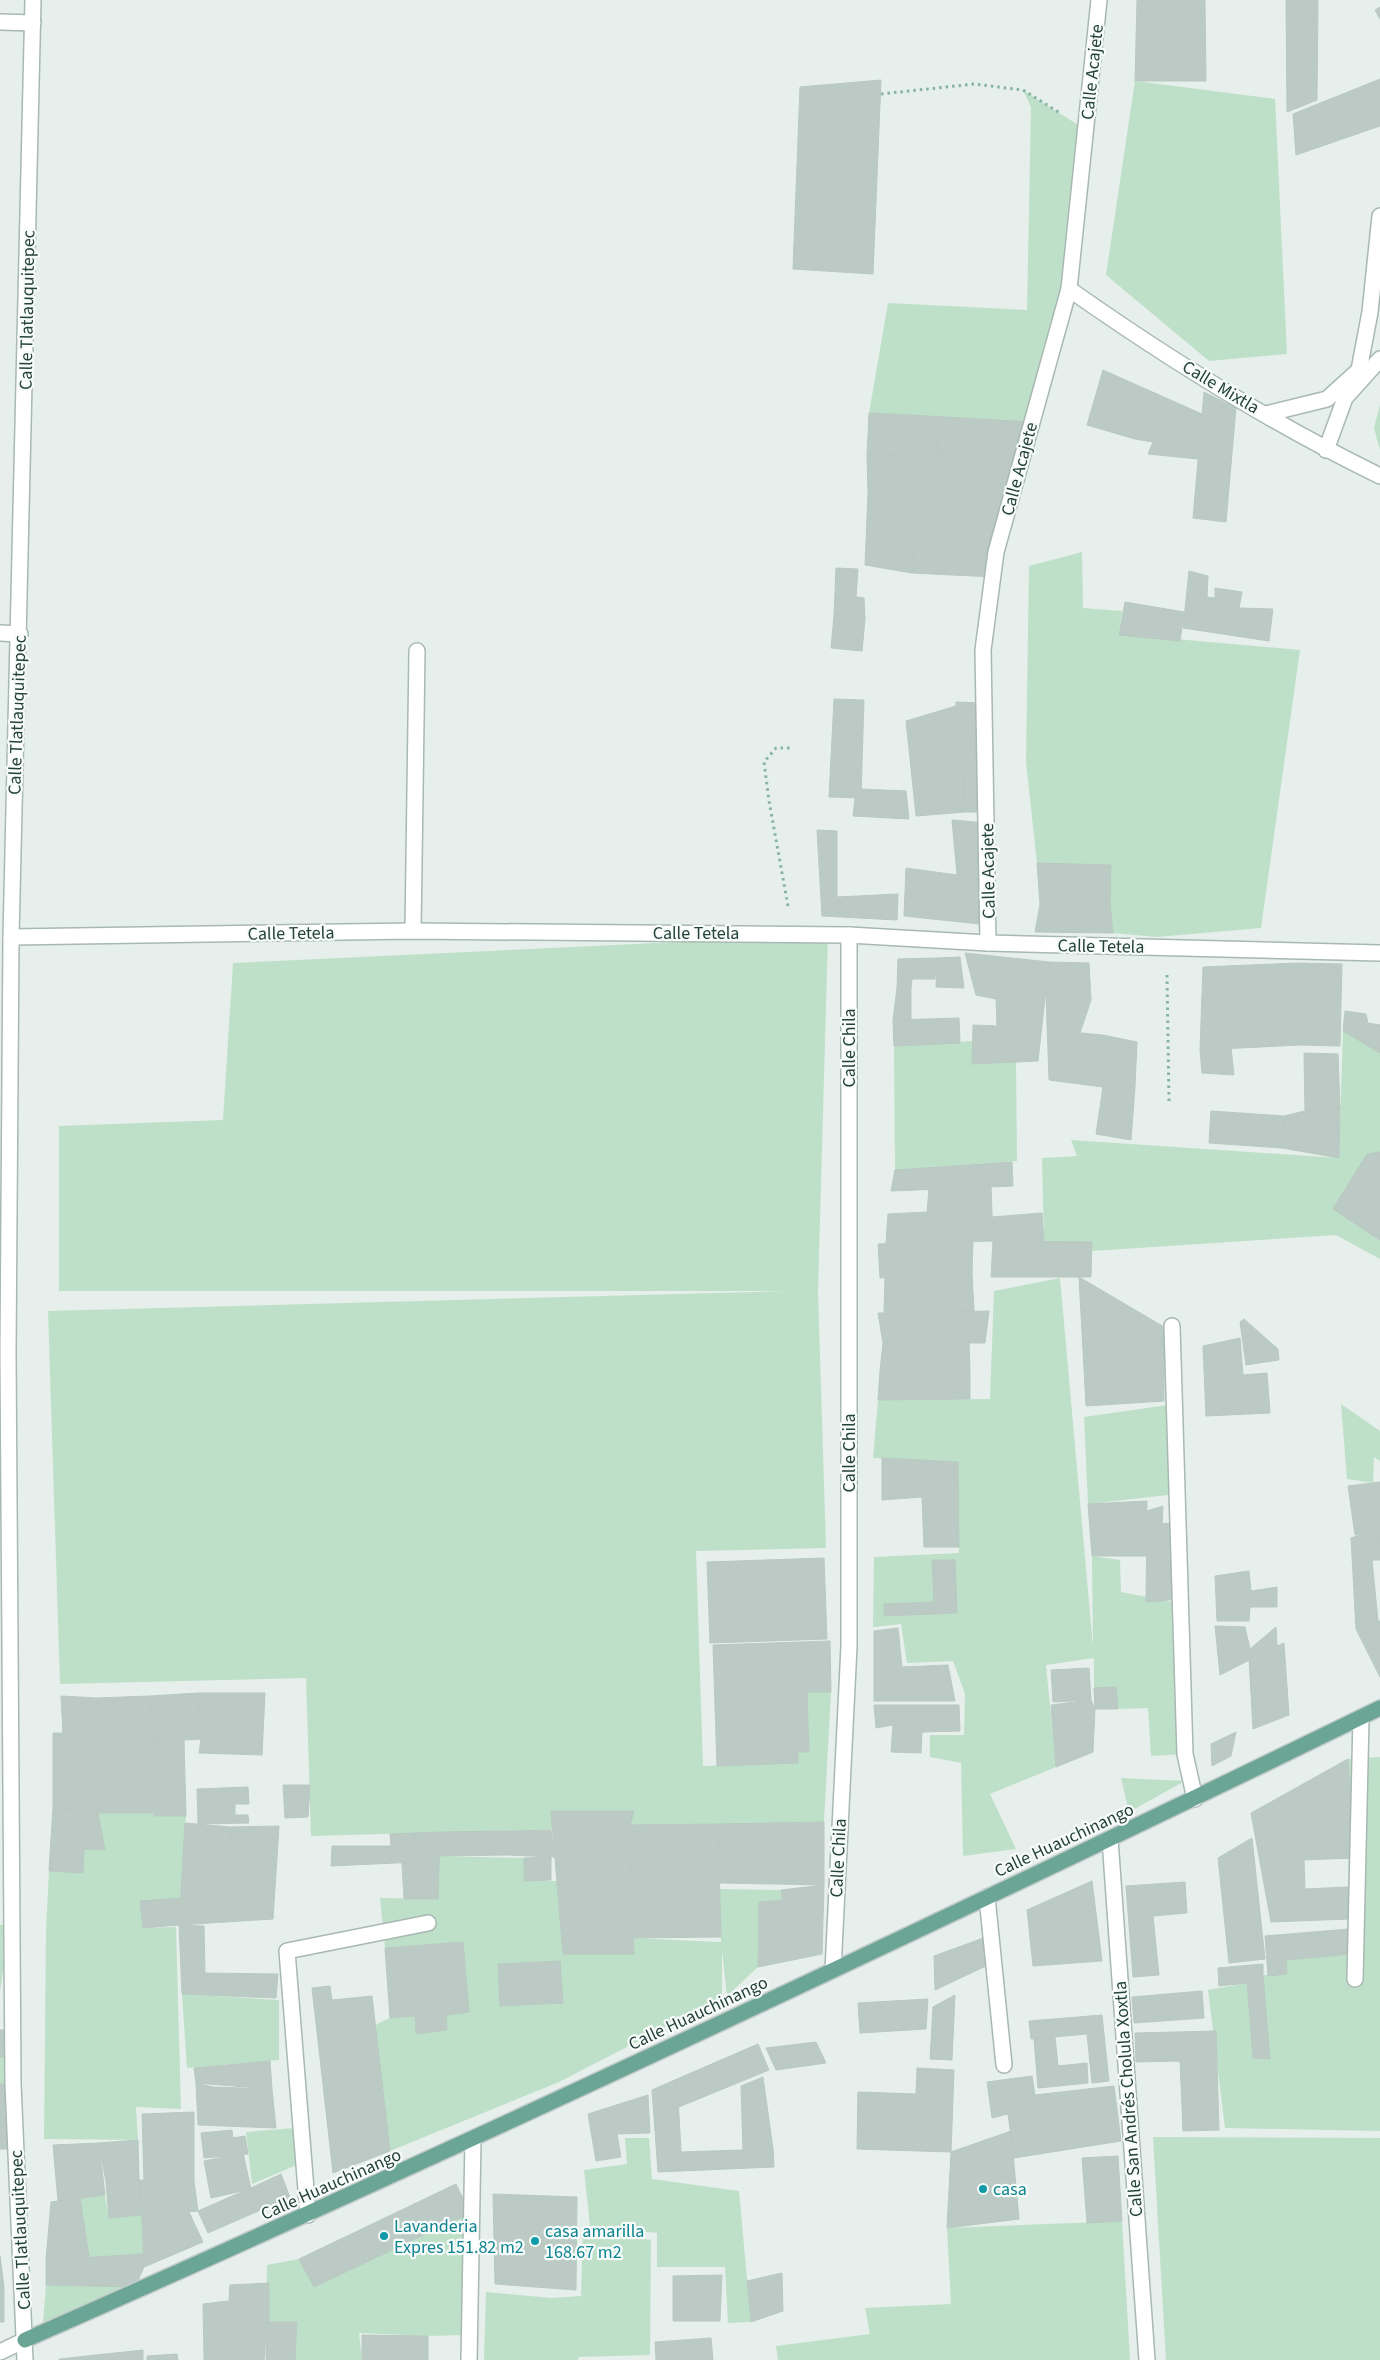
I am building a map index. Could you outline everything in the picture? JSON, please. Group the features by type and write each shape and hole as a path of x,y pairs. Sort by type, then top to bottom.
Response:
{"main road":[{"name":"Calle Huauchinango","path":"25,2340 473,2140 1195,1799 1380,1708"}],"street":[{"name":"Calle Tlatlauquitepec","path":"25,2360 5,1924 4,1352 6,961 11,937 20,634 34,0"},
{"name":"Calle Acajete","path":"988,943 984,650 996,552 1069,289 1099,0"},
{"path":"0,22 33,23"},
{"path":"1266,414 1327,399 1359,370 1370,312 1380,216"},
{"name":"Calle Mixtla","path":"1069,289 1137,337 1326,450 1380,476"},
{"path":"1326,450 1345,398 1380,359"},
{"path":"0,633 20,634"},
{"path":"413,931 418,651"},
{"name":"Calle Tetela","path":"11,937 413,931 793,934 849,935 988,943 1380,953"},
{"name":"Calle Chila","path":"833,1970 849,1646 849,935"},
{"path":"1172,1326 1185,1754 1195,1799"},
{"path":"1355,1980 1361,1718"},
{"name":"Calle San Andrés Cholula Xoxtla","path":"1110,1839 1147,2360"},
{"path":"987,1898 1004,2065"},
{"path":"308,2215 287,1951 428,1923"},
{"path":"469,2360 473,2140"},
{"path":"0,2352 25,2340"}],"path":[{"path":"881,94 974,84 1023,90 1086,130"},
{"path":"791,748 776,748 764,762 769,801 793,934"},
{"path":"1166,948 1169,1102"}],"green space":[{"path":"1135,81 1275,99 1287,354 1209,361 1106,275"},
{"path":"1023,90 1086,130 1059,301 1032,422 869,413 888,303 1027,310 1031,107"},
{"path":"1380,405 1380,450 1374,428"},
{"path":"1082,552 1083,608 1122,611 1119,634 1300,650 1261,928 1157,937 1113,933 1110,904 1111,865 1037,863 1026,762 1029,566"},
{"path":"828,935 818,1291 826,1548 696,1551 703,1766 798,1763 798,1752 809,1752 807,1692 831,1692 824,1822 311,1836 306,1678 60,1684 48,1311 789,1291 59,1291 59,1126 223,1120 233,963"},
{"path":"1343,1031 1380,1051 1380,1259 1336,1235 1092,1251 1092,1242 1044,1242 1042,1158 1077,1156 1071,1140 1339,1158"},
{"path":"973,1041 973,1064 1016,1062 1017,1161 895,1170 894,1046"},
{"path":"1060,1278 1093,1647 1092,1556 1120,1560 1121,1592 1178,1603 1185,1754 1151,1756 1148,1708 1118,1709 1116,1687 1094,1688 1094,1658 1046,1665 1056,1767 990,1794 1016,1849 963,1856 961,1763 930,1757 930,1735 964,1735 965,1694 953,1661 907,1663 901,1624 873,1627 874,1557 959,1553 958,1462 873,1458 878,1400 990,1399 994,1291"},
{"path":"1341,1404 1380,1431 1380,1461 1374,1457 1373,1483 1347,1479"},
{"path":"1168,1405 1168,1495 1088,1504 1084,1417"},
{"path":"1380,1757 1380,2131 1225,2128 1208,1990 1247,1983 1253,2058 1270,2059 1263,1975 1287,1974 1286,1960 1349,1954 1348,1759"},
{"path":"1121,1778 1185,1781 1129,1812"},
{"path":"98,1813 153,1813 186,1816 180,1898 140,1902 143,1928 176,1927 181,2109 136,2107 138,2140 44,2139 46,1931 49,1871 83,1873 84,1849 105,1850"},
{"path":"439,1856 524,1858 524,1881 557,1881 563,1954 634,1954 633,1938 721,1942 720,1889 781,1890 783,1900 759,1902 758,1967 727,1996 722,1950 722,1998 559,2082 390,2151 375,2025 390,2018 415,2016 416,2034 447,2030 446,2015 469,2011 463,1942 385,1948 380,1898 438,1899","holes":["560,1961 562,2003 500,2006 498,1964"]},
{"path":"10,1924 0,1991 0,1925"},
{"path":"182,1994 279,2000 279,2060 187,2068"},
{"path":"0,2057 7,2057 13,2084 0,2085"},
{"path":"295,2128 299,2164 252,2184 246,2132"},
{"path":"1153,2137 1380,2138 1380,2360 1166,2360"},
{"path":"625,2138 649,2138 652,2179 739,2191 751,2322 728,2323 725,2267 657,2267 657,2233 590,2226 584,2170 627,2164"},
{"path":"105,2195 109,2218 145,2215 143,2254 89,2257 80,2198"},
{"path":"470,2213 464,2335 428,2336 359,2333 362,2360 295,2360 297,2322 266,2322 267,2265 299,2259 314,2287"},
{"path":"1122,2221 1130,2360 778,2360 776,2346 870,2334 865,2308 951,2304 947,2228"},
{"path":"583,2230 651,2240 650,2355 579,2357 578,2360 484,2360 486,2292 552,2298 581,2296"},
{"path":"46,2285 135,2287 43,2322"}],"building":[{"path":"1137,0 1205,0 1206,81 1135,81"},
{"path":"1286,0 1318,0 1317,100 1287,112"},
{"path":"1380,7 1380,19 1375,10"},
{"path":"1380,79 1380,126 1296,155 1293,114"},
{"path":"881,80 873,274 793,269 800,87"},
{"path":"1103,370 1202,414 1198,459 1148,454 1153,442 1135,439 1087,425"},
{"path":"1204,392 1236,408 1226,522 1193,518"},
{"path":"869,413 928,416 927,423 938,424 937,454 867,456"},
{"path":"928,416 1032,422 1019,452 937,454 938,424 927,423"},
{"path":"1019,452 994,577 912,573 915,514 969,516 967,484 906,490 903,479 933,474 937,454"},
{"path":"937,454 933,474 903,479 906,490 868,493 867,456"},
{"path":"967,484 969,516 915,514 912,573 865,565 868,493"},
{"path":"836,568 858,569 856,597 864,598 865,619 834,616"},
{"path":"1189,571 1208,576 1207,597 1215,598 1215,588 1242,592 1239,608 1273,609 1269,641 1183,628"},
{"path":"1125,602 1184,612 1180,641 1119,635"},
{"path":"834,616 865,619 862,651 831,648"},
{"path":"834,699 864,700 861,798 829,797"},
{"path":"956,702 979,703 986,812 965,812 963,771 953,769"},
{"path":"956,706 953,769 963,771 965,812 916,816 906,721"},
{"path":"861,789 906,791 909,819 853,816 855,798 861,798"},
{"path":"952,820 987,823 989,925 904,916 906,868 957,875"},
{"path":"817,830 837,831 837,897 898,894 897,920 822,916"},
{"path":"1037,863 1111,865 1110,904 1040,904"},
{"path":"1040,904 1110,904 1113,933 1035,932"},
{"path":"965,953 1049,962 1038,1061 972,1064 973,1025 997,1026 996,999 976,995"},
{"path":"960,957 964,988 936,987 937,958"},
{"path":"937,958 935,979 912,979 911,989 897,988 898,959"},
{"path":"1049,962 1089,963 1091,1000 1046,993"},
{"path":"1298,963 1342,964 1340,1046 1300,1045"},
{"path":"1298,963 1300,1045 1200,1050 1203,967"},
{"path":"897,988 911,989 911,1019 893,1020"},
{"path":"1046,993 1091,1000 1080,1033 1103,1035 1103,1087 1049,1080"},
{"path":"1345,1011 1366,1014 1368,1023 1380,1025 1380,1053 1343,1031"},
{"path":"959,1018 960,1043 894,1046 893,1020"},
{"path":"1103,1035 1137,1042 1135,1087 1103,1087"},
{"path":"1231,1048 1234,1075 1202,1073 1200,1050"},
{"path":"1304,1053 1338,1054 1340,1109 1305,1111"},
{"path":"1103,1087 1135,1087 1131,1140 1096,1134"},
{"path":"1340,1107 1339,1158 1282,1148 1284,1116 1305,1111"},
{"path":"1211,1111 1284,1116 1282,1148 1209,1143"},
{"path":"1380,1152 1380,1240 1333,1209 1367,1154"},
{"path":"1012,1162 1013,1186 891,1191 895,1170"},
{"path":"991,1186 993,1241 886,1243 888,1214 927,1212 929,1189"},
{"path":"1042,1213 1044,1242 993,1241 992,1217"},
{"path":"973,1241 972,1273 880,1278 878,1244"},
{"path":"993,1241 1092,1242 1091,1277 991,1277"},
{"path":"972,1273 974,1311 884,1312 885,1278"},
{"path":"1079,1277 1164,1327 1164,1401 1086,1406"},
{"path":"989,1311 985,1343 883,1343 878,1313"},
{"path":"1244,1319 1278,1349 1279,1360 1246,1365 1240,1322"},
{"path":"1240,1338 1243,1375 1267,1373 1270,1413 1206,1416 1203,1346"},
{"path":"883,1343 969,1343 970,1370 880,1371"},
{"path":"970,1370 970,1399 878,1400 880,1371"},
{"path":"882,1458 958,1462 959,1547 924,1547 922,1497 882,1500"},
{"path":"1380,1482 1380,1542 1375,1543 1373,1530 1355,1535 1348,1486"},
{"path":"1147,1501 1146,1556 1092,1556 1088,1504"},
{"path":"1163,1506 1162,1524 1178,1522 1180,1599 1146,1602 1147,1511"},
{"path":"1373,1530 1375,1543 1380,1542 1380,1560 1372,1560 1378,1621 1356,1629 1351,1538"},
{"path":"824,1558 827,1639 710,1643 707,1562"},
{"path":"932,1560 955,1560 957,1613 884,1616 884,1604 934,1602"},
{"path":"1249,1571 1251,1591 1277,1587 1277,1607 1250,1607 1249,1621 1217,1621 1215,1576"},
{"path":"1380,1621 1380,1677 1356,1629"},
{"path":"1215,1626 1245,1627 1250,1649 1276,1627 1277,1646 1220,1675"},
{"path":"898,1628 902,1667 948,1665 955,1701 874,1701 874,1631"},
{"path":"830,1641 831,1692 807,1692 809,1752 798,1752 798,1763 717,1766 713,1645"},
{"path":"1284,1643 1289,1715 1253,1729 1249,1659"},
{"path":"1089,1668 1091,1700 1053,1702 1051,1670"},
{"path":"1116,1687 1118,1709 1095,1709 1094,1688"},
{"path":"198,1693 265,1693 262,1755 199,1753 201,1739"},
{"path":"198,1693 201,1739 153,1742 150,1696"},
{"path":"61,1696 97,1698 103,1734 63,1734"},
{"path":"150,1696 153,1742 153,1813 98,1813 97,1698"},
{"path":"1091,1700 1095,1709 1093,1752 1056,1767 1051,1705"},
{"path":"874,1705 959,1705 960,1731 922,1732 921,1753 891,1752 893,1725 876,1728"},
{"path":"1236,1732 1231,1756 1212,1766 1211,1744"},
{"path":"53,1733 103,1734 98,1813 53,1807"},
{"path":"184,1740 186,1816 154,1816 153,1742"},
{"path":"1348,1759 1354,1858 1304,1860 1305,1889 1348,1887 1349,1919 1271,1922 1251,1813"},
{"path":"283,1785 310,1785 308,1817 285,1818"},
{"path":"248,1787 249,1804 235,1804 235,1815 248,1815 249,1823 198,1824 197,1789"},
{"path":"53,1807 98,1813 105,1850 84,1849 83,1873 49,1871"},
{"path":"551,1811 634,1811 630,1825 634,1954 563,1954"},
{"path":"824,1822 824,1885 720,1883 718,1824"},
{"path":"185,1823 231,1827 232,1856 277,1857 273,1919 179,1925"},
{"path":"718,1824 721,1937 633,1938 630,1825"},
{"path":"279,1826 277,1857 232,1856 231,1827"},
{"path":"551,1830 555,1857 507,1855 507,1831"},
{"path":"507,1831 507,1855 439,1856 440,1832"},
{"path":"440,1832 438,1899 404,1899 402,1863 416,1862 415,1833"},
{"path":"415,1833 416,1862 331,1866 332,1846 391,1846 390,1834"},
{"path":"1252,1838 1265,1959 1229,1963 1218,1858"},
{"path":"551,1857 551,1880 524,1881 524,1858"},
{"path":"1092,1881 1102,1961 1033,1966 1027,1910"},
{"path":"1185,1882 1187,1913 1153,1916 1159,1975 1133,1977 1126,1886"},
{"path":"824,1885 822,1954 758,1967 759,1902 783,1900 781,1890"},
{"path":"180,1898 179,1925 143,1928 140,1901"},
{"path":"179,1925 204,1926 205,1973 278,1974 276,1998 182,1994"},
{"path":"1349,1929 1351,1954 1286,1960 1287,1974 1268,1976 1265,1936"},
{"path":"986,1937 988,1965 935,1990 934,1956"},
{"path":"463,1942 469,2012 446,2015 447,2030 416,2034 415,2016 390,2018 385,1948"},
{"path":"560,1961 563,2003 500,2006 498,1964"},
{"path":"1263,1964 1270,2059 1253,2058 1247,1983 1219,1986 1218,1968"},
{"path":"330,1986 332,2000 372,1996 390,2151 333,2173 312,1988"},
{"path":"1202,1991 1204,2018 1134,2023 1132,1997"},
{"path":"955,1995 952,2060 930,2059 933,2007"},
{"path":"928,1999 926,2029 860,2033 858,2003"},
{"path":"1102,2015 1109,2081 1092,2083 1087,2034 1031,2039 1029,2021"},
{"path":"0,2030 6,2030 7,2057 0,2057"},
{"path":"1216,2031 1219,2130 1183,2131 1180,2061 1136,2062 1135,2033"},
{"path":"1055,2037 1058,2066 1087,2063 1088,2083 1038,2088 1034,2039"},
{"path":"816,2042 826,2063 776,2070 766,2048"},
{"path":"758,2044 769,2070 679,2107 677,2079"},
{"path":"270,2061 272,2089 196,2083 194,2068"},
{"path":"917,2068 954,2070 951,2152 857,2149 858,2092 916,2094"},
{"path":"1032,2076 1035,2095 1114,2086 1121,2141 1014,2158 1008,2114 992,2118 987,2082"},
{"path":"763,2077 773,2149 743,2150 741,2086"},
{"path":"677,2079 681,2152 773,2149 774,2167 658,2172 652,2090"},
{"path":"196,2083 213,2087 272,2089 276,2128 198,2125"},
{"path":"0,2084 13,2084 12,2149 0,2149"},
{"path":"648,2095 650,2133 617,2134 621,2157 596,2161 588,2114"},
{"path":"194,2112 194,2181 144,2181 142,2114"},
{"path":"232,2130 233,2138 245,2136 248,2154 204,2158 201,2133"},
{"name":"casa","path":"1011,2131 1019,2219 947,2228 951,2152"},
{"path":"138,2140 139,2180 106,2182 99,2143"},
{"path":"99,2143 105,2195 58,2201 53,2145"},
{"path":"243,2153 251,2189 211,2198 204,2161"},
{"path":"1118,2156 1122,2221 1087,2223 1082,2158"},
{"path":"281,2174 291,2200 263,2209 253,2187"},
{"path":"139,2180 142,2215 109,2218 106,2182"},
{"path":"139,2180 158,2181 161,2214 142,2215"},
{"path":"158,2181 194,2181 198,2211 161,2214"},
{"name":"Lavanderia Expres 151.82 m2","path":"456,2184 470,2213 314,2287 299,2259"},
{"path":"253,2187 263,2209 208,2233 198,2211"},
{"name":"casa amarilla 168.67 m2","path":"493,2194 577,2197 576,2290 495,2284"},
{"path":"80,2198 89,2257 46,2260 51,2202"},
{"path":"189,2212 203,2242 144,2267 142,2215"},
{"path":"143,2254 144,2267 135,2287 46,2285 46,2260"},
{"path":"0,2256 4,2287 0,2288"},
{"path":"782,2273 783,2311 751,2322 747,2281"},
{"path":"722,2275 720,2321 673,2321 673,2276"},
{"path":"269,2283 269,2331 245,2332 245,2299 229,2300 230,2285"},
{"path":"4,2287 4,2322 0,2322 0,2288"},
{"path":"245,2299 245,2332 266,2332 264,2360 204,2360 203,2304"},
{"path":"266,2322 297,2322 295,2360 266,2360"},
{"path":"362,2335 428,2336 428,2360 362,2360"},
{"path":"711,2338 713,2360 656,2360 655,2342"},
{"path":"143,2350 143,2360 59,2360 59,2359"},
{"path":"177,2354 178,2360 147,2360 147,2356"}],"place":[{"name":"casa","path":"983,2189"},
{"name":"Lavanderia Expres 151.82 m2","path":"384,2236"},
{"name":"casa amarilla 168.67 m2","path":"535,2241"}]}
